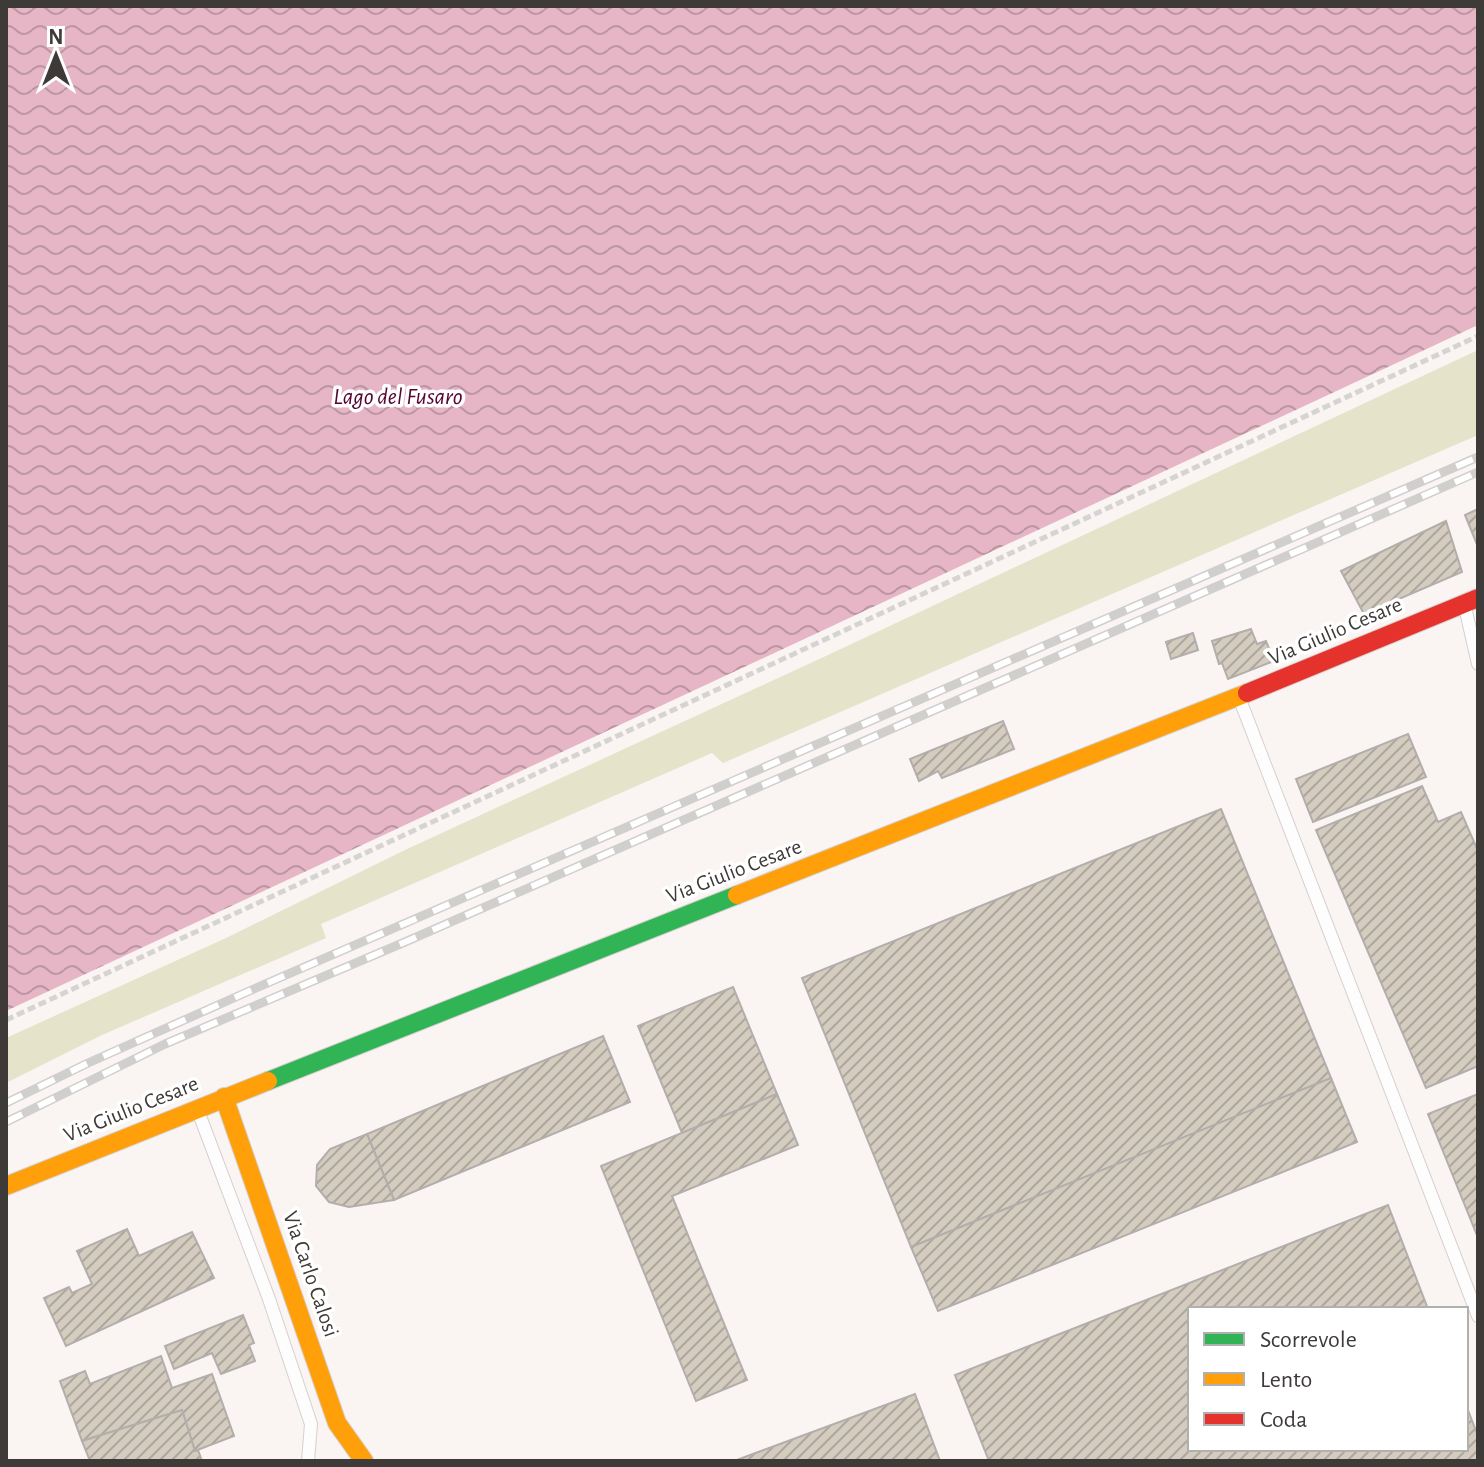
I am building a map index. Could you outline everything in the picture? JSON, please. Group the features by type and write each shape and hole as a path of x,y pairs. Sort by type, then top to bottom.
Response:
{"street":[{"name":"Via Giulio Cesare","path":"6,1186 1239,697 1471,600"},
{"name":"Via Carlo Calosi","path":"224,1097 337,1423 364,1461"}],"lane":[{"path":"1471,600 1478,664"},
{"path":"1239,697 1478,1316"},
{"path":"197,1108 269,1299 311,1424 308,1461"}],"path":[{"path":"6,1020 1478,336"}],"green space":[{"path":"1478,350 1478,435 723,763 712,753 321,924 326,938 102,1035 6,1083 6,1038 226,938 405,850"}],"water":[{"name":"Lago del Fusaro","path":"6,6 1478,6 1478,325 6,1011"}],"building":[{"path":"1478,509 1478,547 1465,515"},
{"path":"1446,521 1462,572 1364,614 1341,571"},
{"path":"1251,629 1257,644 1266,641 1274,661 1228,679 1222,663 1219,664 1212,641"},
{"path":"1193,633 1198,650 1171,659 1166,642"},
{"path":"1003,721 1014,749 942,778 938,771 919,781 910,759"},
{"path":"1408,734 1426,777 1313,822 1296,779"},
{"path":"1422,786 1438,822 1461,812 1478,851 1478,1066 1426,1088 1316,830"},
{"path":"1221,809 1331,1078 911,1247 802,978"},
{"path":"733,987 777,1094 682,1133 638,1026"},
{"path":"603,1036 630,1102 394,1200 367,1134"},
{"path":"1331,1078 1357,1142 938,1311 911,1247"},
{"path":"777,1094 798,1145 672,1196 747,1380 696,1401 601,1166"},
{"path":"1478,1094 1478,1238 1428,1114"},
{"path":"367,1134 394,1200 349,1207 329,1202 316,1186 317,1165 330,1149"},
{"path":"1388,1205 1427,1307 1188,1307 1188,1451 1468,1451 1468,1410 1478,1436 1478,1461 989,1461 955,1375"},
{"path":"127,1229 139,1256 192,1232 214,1278 66,1346 44,1298 69,1287 72,1293 92,1284 77,1251"},
{"path":"243,1315 254,1343 249,1345 255,1361 221,1374 212,1353 174,1369 165,1346"},
{"path":"161,1356 172,1388 212,1374 234,1436 195,1451 182,1410 82,1441 60,1381 85,1371 90,1384"},
{"path":"915,1394 940,1461 734,1461"},
{"path":"182,1410 195,1451 198,1450 202,1461 90,1461 82,1441"}],"railway":[{"path":"6,1103 247,992 1478,457"},
{"path":"6,1122 165,1044 1478,472"}],"traffic: fast":[{"path":"268,1081 737,895"}],"traffic: slow":[{"path":"737,895 1247,693"},
{"path":"6,1186 268,1081"},
{"path":"224,1097 337,1423 364,1461"}],"traffic: jam":[{"path":"1247,693 1478,598"}]}
